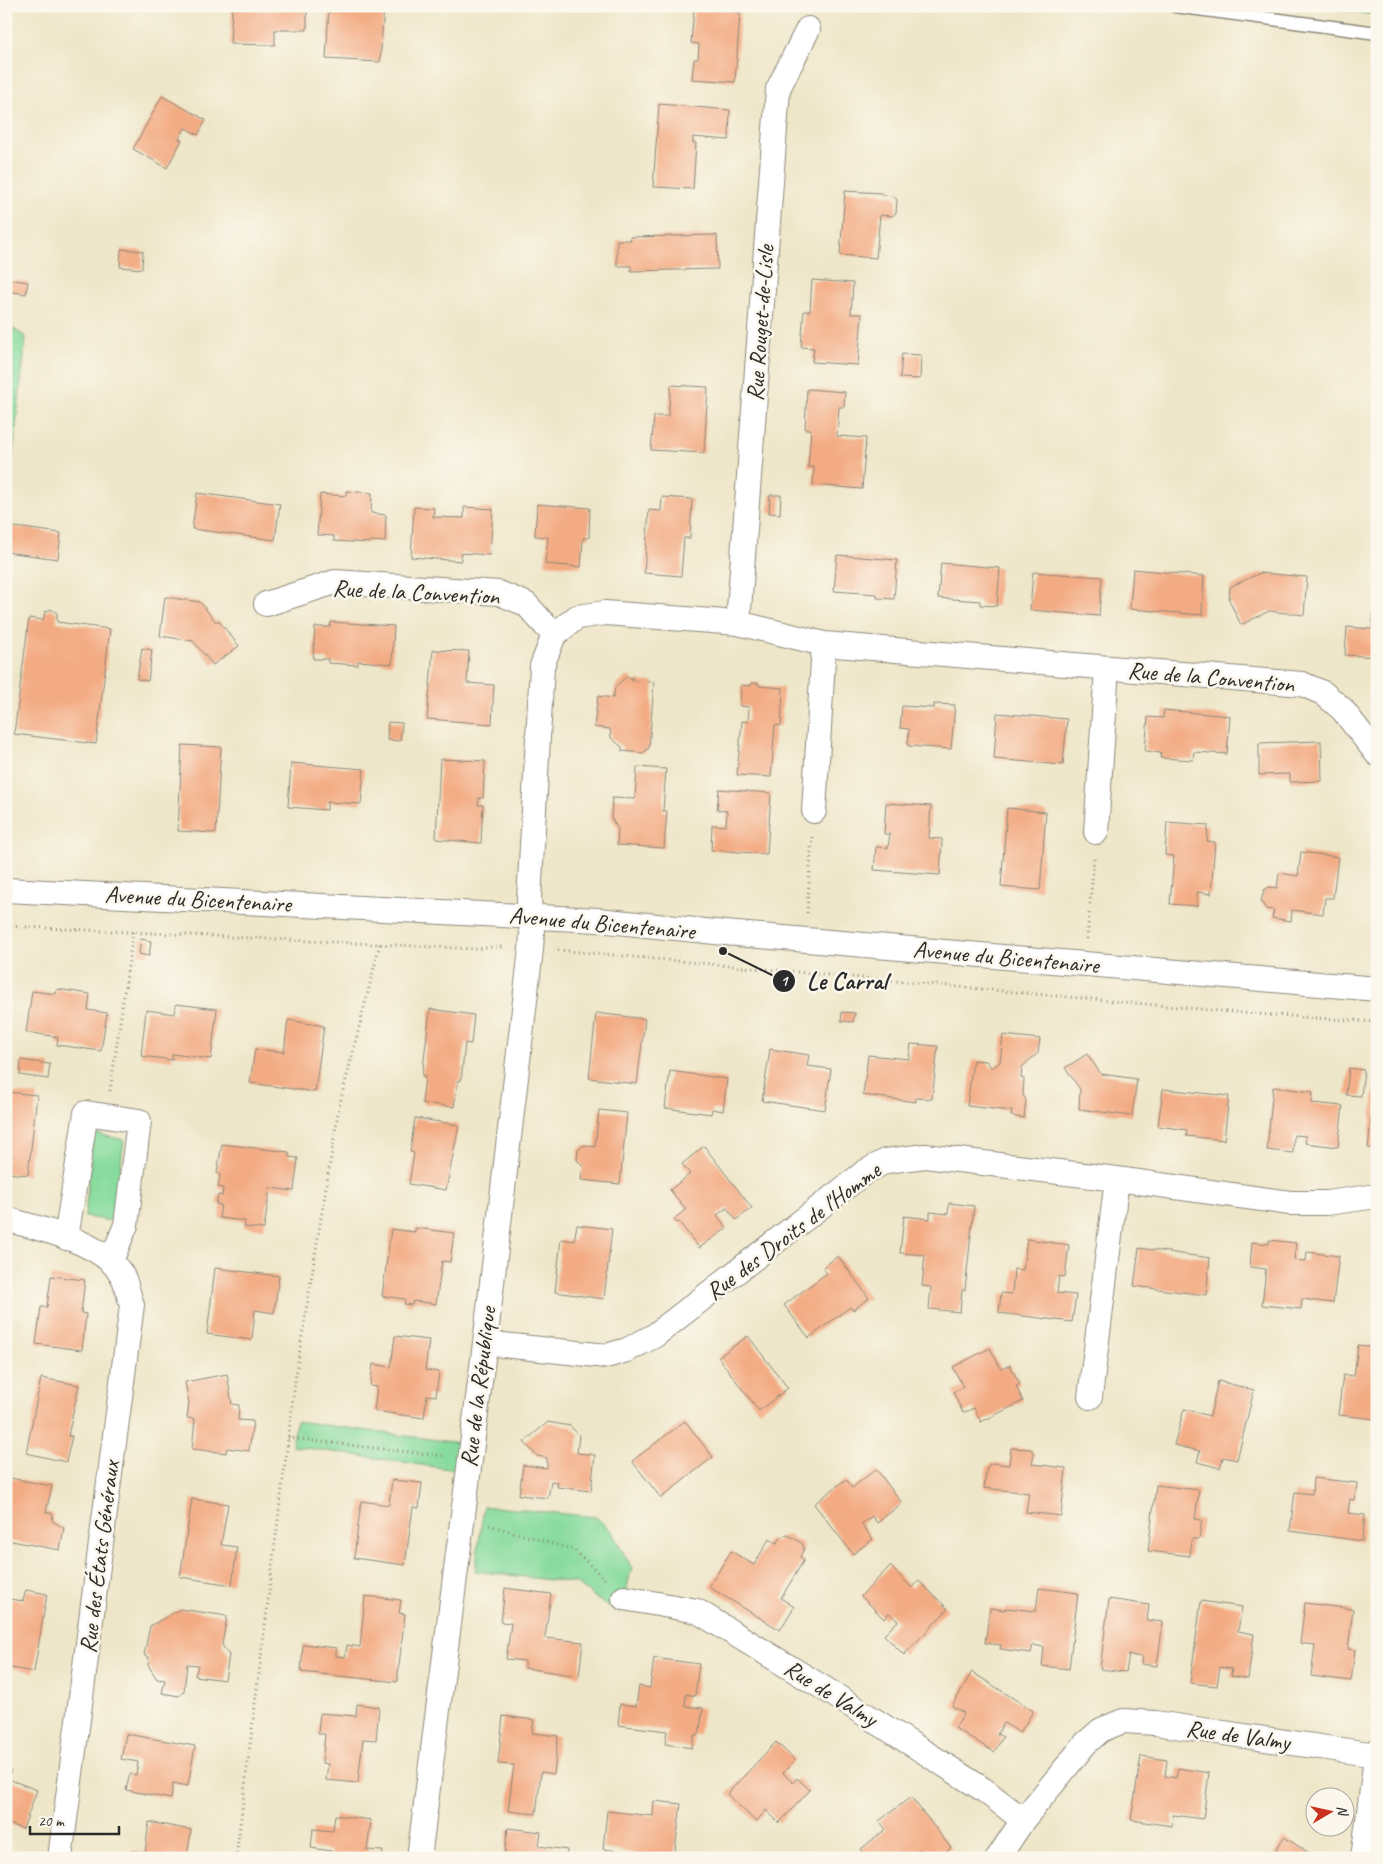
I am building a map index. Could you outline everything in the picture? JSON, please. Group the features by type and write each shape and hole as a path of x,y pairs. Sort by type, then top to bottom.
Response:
{"street":[{"name":"Rue Rouget-de-Lisle","path":"738,623 778,89 808,29"},
{"name":"Rue de la Convention","path":"266,604 335,582 499,593 526,604 554,635 577,617 605,613 738,623 824,644 1302,684 1323,693 1342,709 1377,754"},
{"path":"531,916 530,900 542,666 554,635"},
{"path":"814,811 824,644"},
{"name":"Rue de la Convention","path":"1096,832 1107,668"},
{"name":"Avenue du Bicentenaire","path":"6,890 598,920 725,933 1377,988"},
{"name":"Rue de la République","path":"419,1858 485,1343 531,948 531,916"},
{"path":"66,1238 86,1113 139,1121 126,1225 111,1261"},
{"name":"Rue des Droits de l'Homme","path":"485,1343 606,1356 627,1350 654,1336 865,1172 886,1161 925,1156 1117,1179 1290,1203 1327,1203 1377,1196"},
{"path":"1090,1397 1117,1179"},
{"name":"Rue des États Généraux","path":"6,1219 66,1238 95,1250 111,1261 123,1278 132,1305 60,1858"},
{"name":"Rue de Valmy","path":"624,1598 697,1611 830,1692 984,1790 1023,1820"},
{"name":"Rue de Valmy","path":"998,1858 1023,1820 1086,1743 1101,1730 1123,1721 1155,1723 1376,1752"},
{"path":"1363,1858 1376,1752"}],"lane":[{"path":"1175,6 1377,33"}],"path":[{"path":"808,901 814,811"},
{"path":"1089,928 1096,832"},
{"path":"6,926 477,949 492,947"},
{"path":"106,1116 134,932"},
{"path":"236,1858 297,1367 339,1107 380,944"},
{"path":"573,951 1183,1007 1377,1022"},
{"path":"288,1438 469,1459"},
{"path":"462,1517 574,1550 624,1598"}],"green space":[{"path":"1311,6 1377,6 1377,15"},
{"path":"6,324 26,337 6,515"},
{"path":"93,1133 124,1140 113,1221 85,1217"},
{"path":"296,1421 459,1443 456,1470 292,1446"},
{"path":"484,1506 596,1517 611,1531 632,1568 620,1612 605,1605 576,1583 475,1571"}],"building":[{"path":"329,6 384,6 380,62 326,59"},
{"path":"702,6 735,6 734,12 740,12 735,82 692,79 694,59 698,59 699,44 691,43 694,8 702,9"},
{"path":"232,8 307,9 307,30 275,30 275,45 230,44"},
{"path":"162,96 206,120 198,135 185,128 179,139 182,140 167,168 133,149"},
{"path":"659,104 730,110 729,140 693,137 693,143 696,143 693,189 653,187"},
{"path":"845,191 882,193 882,195 894,196 897,200 896,213 892,216 880,215 876,258 840,255"},
{"path":"717,235 718,269 631,271 631,266 617,266 617,240 631,240 630,237"},
{"path":"121,249 143,251 142,269 120,267"},
{"path":"6,279 28,282 26,294 6,291"},
{"path":"812,280 853,283 851,314 862,314 858,365 812,362 814,348 801,347 804,311 810,311"},
{"path":"902,354 921,355 920,379 900,378"},
{"path":"671,385 708,387 704,453 651,450 654,416 668,416"},
{"path":"807,389 845,392 844,407 839,407 837,436 866,438 862,489 813,485 814,467 808,467 811,429 805,429"},
{"path":"346,491 372,493 371,513 386,515 385,542 334,541 334,536 317,535 320,494 346,496"},
{"path":"197,493 280,504 275,540 192,529"},
{"path":"770,495 781,495 780,514 769,513"},
{"path":"662,497 692,499 690,538 684,538 681,576 644,573 649,510 661,511"},
{"path":"537,504 590,508 589,538 583,538 581,567 545,564 548,537 535,536"},
{"path":"414,507 434,508 433,517 464,518 464,507 493,509 490,555 461,553 461,561 411,557"},
{"path":"7,526 61,533 58,559 6,552"},
{"path":"837,555 897,560 894,599 877,598 877,594 834,591"},
{"path":"941,563 1000,568 997,606 980,605 980,601 938,598"},
{"path":"1133,569 1204,576 1202,615 1130,609"},
{"path":"1033,572 1102,577 1099,616 1030,610"},
{"path":"1260,573 1307,577 1304,615 1269,611 1241,625 1229,600 1230,587"},
{"path":"165,597 200,602 216,622 218,620 239,646 213,665 193,641 160,636"},
{"path":"1374,605 1377,606 1377,657 1345,655 1347,627 1372,629"},
{"path":"51,609 57,613 57,622 110,629 96,744 14,734 29,618 43,620 45,612"},
{"path":"331,622 394,626 392,664 358,661 358,665 328,663 328,659 313,659 315,627 330,627"},
{"path":"142,648 152,650 148,681 137,679"},
{"path":"433,650 469,651 467,683 494,685 492,724 427,719"},
{"path":"626,677 633,678 632,681 654,682 649,748 643,753 622,751 622,747 611,738 610,729 594,727 598,696 613,698 615,687"},
{"path":"751,683 759,683 759,686 783,688 781,726 775,725 771,777 737,775 742,721 748,722 749,707 740,706 741,685 751,686"},
{"path":"934,704 955,705 951,749 908,746 909,729 900,728 902,706 934,708"},
{"path":"1164,710 1230,716 1227,754 1194,752 1193,760 1160,758 1161,753 1145,751 1148,717 1163,718"},
{"path":"997,713 1067,719 1063,765 994,759"},
{"path":"388,722 402,723 400,741 387,740"},
{"path":"1321,741 1322,781 1290,782 1290,774 1259,775 1259,743"},
{"path":"182,745 221,747 216,833 178,831"},
{"path":"440,759 485,761 483,798 479,798 478,805 483,805 481,843 436,839"},
{"path":"291,763 364,769 361,804 327,802 327,810 288,807"},
{"path":"637,767 666,769 663,811 667,811 664,848 617,845 618,829 611,818 612,798 635,799"},
{"path":"719,789 771,793 767,854 711,850 712,825 726,826 727,811 717,810"},
{"path":"886,803 931,806 929,838 942,839 940,875 874,870 876,847 888,848 890,834 884,834"},
{"path":"1007,808 1046,812 1040,890 1001,887"},
{"path":"1167,822 1208,825 1207,841 1215,842 1211,894 1197,892 1197,906 1170,904 1174,856 1165,855"},
{"path":"1301,852 1338,857 1333,898 1325,898 1323,914 1292,910 1291,921 1272,918 1274,910 1266,909 1261,902 1264,890 1269,887 1277,888 1279,873 1298,876"},
{"path":"141,939 151,941 149,956 139,954"},
{"path":"57,989 90,994 88,1010 107,1013 101,1051 57,1045 58,1037 26,1032 32,991 56,994"},
{"path":"176,1004 217,1009 211,1059 172,1054 172,1060 141,1056 146,1010 175,1014"},
{"path":"430,1009 474,1015 471,1044 465,1043 461,1081 458,1080 454,1107 422,1103 425,1076 422,1076"},
{"path":"842,1012 855,1013 853,1022 841,1021"},
{"path":"596,1013 645,1019 637,1084 589,1078"},
{"path":"288,1020 324,1026 315,1092 250,1083 255,1049 284,1052"},
{"path":"1003,1035 1040,1039 1038,1053 1022,1067 1021,1078 1024,1079 1023,1095 1026,1100 1024,1118 1011,1116 1012,1111 967,1106 973,1060 986,1061 992,1068 1000,1062"},
{"path":"911,1044 938,1046 932,1099 916,1098 916,1102 863,1095 868,1055 909,1059"},
{"path":"770,1049 809,1055 807,1066 831,1069 825,1110 762,1101"},
{"path":"1087,1054 1101,1074 1137,1079 1132,1116 1079,1109 1080,1089 1065,1068"},
{"path":"21,1060 50,1064 48,1079 20,1075"},
{"path":"1349,1068 1364,1070 1361,1096 1346,1095"},
{"path":"670,1071 727,1079 723,1111 712,1109 711,1114 665,1108"},
{"path":"1375,1083 1377,1083 1377,1149 1368,1148"},
{"path":"1273,1087 1313,1092 1312,1103 1343,1106 1338,1147 1305,1143 1306,1136 1294,1135 1293,1153 1267,1150"},
{"path":"1163,1089 1229,1096 1224,1140 1186,1136 1187,1130 1158,1126"},
{"path":"6,1092 37,1095 28,1175 6,1173"},
{"path":"599,1110 627,1113 620,1184 581,1180 583,1166 577,1160 578,1150 584,1145 595,1147"},
{"path":"415,1118 459,1125 446,1190 409,1184 414,1153 410,1152"},
{"path":"222,1144 289,1152 289,1157 298,1158 294,1191 270,1188 264,1229 244,1227 245,1221 219,1218 221,1205 216,1204 218,1195 222,1196 223,1188 218,1187 220,1174 217,1173"},
{"path":"704,1146 752,1208 736,1220 727,1208 717,1215 727,1228 699,1248 679,1222 677,1223 674,1219 686,1209 670,1190 690,1174 682,1164"},
{"path":"949,1203 974,1206 965,1290 962,1290 960,1312 929,1309 931,1287 922,1286 925,1255 900,1253 904,1216 930,1219 930,1212 948,1214"},
{"path":"577,1225 612,1229 604,1299 555,1292 561,1239 574,1241"},
{"path":"415,1228 454,1233 450,1262 442,1261 436,1304 413,1301 412,1305 404,1304 405,1299 382,1296 391,1229 415,1232"},
{"path":"1027,1239 1069,1245 1065,1277 1059,1276 1057,1293 1076,1295 1072,1322 999,1313 1001,1293 1012,1294 1014,1269 1023,1270"},
{"path":"1269,1240 1296,1243 1294,1260 1306,1261 1307,1252 1339,1256 1333,1303 1302,1299 1301,1309 1262,1305 1266,1269 1250,1267 1252,1242 1269,1244"},
{"path":"1139,1248 1210,1258 1206,1295 1134,1286"},
{"path":"838,1256 869,1298 853,1310 850,1307 809,1338 784,1305 827,1273 822,1268"},
{"path":"215,1268 279,1276 274,1313 255,1310 252,1340 207,1334"},
{"path":"51,1276 85,1280 81,1313 86,1314 82,1350 36,1344 41,1307 47,1307"},
{"path":"395,1336 429,1340 425,1370 439,1372 436,1396 427,1395 424,1418 374,1411 377,1387 370,1386 373,1364 391,1367"},
{"path":"748,1336 788,1388 759,1411 718,1357"},
{"path":"1358,1345 1377,1347 1377,1419 1338,1415 1343,1375 1354,1376"},
{"path":"990,1348 1001,1369 1010,1365 1020,1384 1016,1386 1023,1401 981,1422 974,1408 963,1413 953,1392 963,1387 953,1367"},
{"path":"227,1374 232,1404 239,1405 238,1420 253,1421 249,1451 227,1448 226,1453 192,1449 195,1419 187,1418 189,1403 185,1382"},
{"path":"41,1378 79,1385 68,1436 72,1436 66,1462 26,1453"},
{"path":"1218,1381 1254,1390 1237,1460 1223,1457 1220,1468 1197,1462 1200,1451 1174,1445 1184,1409 1210,1416"},
{"path":"685,1421 713,1457 661,1498 632,1461"},
{"path":"548,1422 570,1426 579,1435 577,1453 595,1455 591,1491 557,1487 558,1482 551,1481 548,1498 519,1495 523,1465 547,1468 547,1458 537,1456 524,1442"},
{"path":"1011,1448 1031,1449 1034,1454 1032,1464 1066,1468 1061,1516 1026,1512 1029,1493 984,1488 987,1467 992,1463 1009,1465"},
{"path":"876,1469 902,1503 877,1523 872,1516 861,1524 873,1539 853,1554 814,1504 846,1479 852,1488"},
{"path":"10,1478 52,1486 46,1512 53,1514 52,1521 64,1528 60,1550 6,1540 6,1496"},
{"path":"1313,1478 1357,1483 1355,1500 1350,1499 1348,1513 1365,1515 1362,1541 1290,1531 1295,1492 1312,1494"},
{"path":"392,1480 422,1483 419,1508 413,1507 405,1565 354,1558 361,1501 389,1505"},
{"path":"1156,1485 1199,1490 1195,1519 1202,1520 1199,1539 1192,1539 1190,1556 1148,1551"},
{"path":"192,1499 228,1504 221,1545 237,1547 232,1585 180,1577"},
{"path":"788,1535 802,1543 804,1549 800,1557 804,1560 781,1598 794,1607 780,1630 709,1587 731,1551 754,1565 769,1539 777,1543 782,1536"},
{"path":"890,1566 912,1588 919,1581 948,1609 904,1655 884,1635 898,1621 889,1613 884,1619 861,1596"},
{"path":"505,1588 551,1594 545,1638 583,1642 579,1676 525,1668 525,1661 506,1659 511,1623 501,1622"},
{"path":"1039,1588 1078,1593 1069,1669 1042,1666 1044,1647 1033,1645 1031,1653 1000,1649 1001,1645 985,1643 990,1608 1036,1611"},
{"path":"26,1590 47,1594 34,1672 6,1667 6,1617 10,1599 23,1601"},
{"path":"365,1596 401,1600 399,1613 405,1614 397,1682 301,1672 303,1644 336,1648 336,1656 345,1657 347,1645 360,1647"},
{"path":"1109,1599 1149,1605 1147,1620 1163,1622 1157,1666 1141,1664 1142,1657 1129,1655 1126,1672 1100,1669"},
{"path":"1201,1601 1242,1607 1238,1631 1254,1634 1248,1679 1231,1676 1232,1669 1220,1667 1217,1686 1190,1683"},
{"path":"1305,1603 1353,1609 1348,1649 1355,1650 1351,1681 1311,1676 1315,1645 1300,1643"},
{"path":"180,1609 227,1616 222,1645 229,1655 225,1680 195,1676 198,1665 187,1664 184,1691 179,1696 162,1693 165,1680 157,1679 148,1665 149,1657 144,1655 150,1626"},
{"path":"654,1658 699,1664 695,1696 686,1694 685,1706 703,1708 699,1735 694,1735 692,1748 665,1744 667,1731 618,1725 620,1704 636,1706 639,1686 650,1688"},
{"path":"972,1672 1033,1711 1020,1733 1004,1723 997,1734 1003,1737 994,1752 955,1728 964,1713 952,1706"},
{"path":"357,1704 379,1707 376,1740 363,1739 358,1783 326,1780 328,1764 322,1763 325,1734 318,1734 320,1713 356,1716"},
{"path":"503,1716 534,1720 532,1733 558,1736 554,1774 541,1772 536,1814 508,1811 514,1765 498,1764"},
{"path":"126,1734 195,1746 188,1786 173,1783 171,1799 126,1790 130,1774 136,1775 138,1762 121,1759"},
{"path":"776,1742 795,1760 783,1773 793,1783 797,1778 810,1790 779,1823 766,1810 756,1822 727,1794"},
{"path":"1141,1756 1167,1760 1165,1776 1176,1778 1178,1768 1209,1773 1203,1819 1173,1815 1172,1826 1131,1820"},
{"path":"6,1768 11,1770 8,1779 37,1790 23,1829 6,1823"},
{"path":"911,1797 951,1848 938,1858 926,1858 919,1849 908,1858 868,1858 861,1849 886,1829 879,1821"},
{"path":"654,1801 681,1804 674,1858 633,1858 633,1853 603,1849 607,1811 653,1816"},
{"path":"335,1815 371,1820 367,1850 383,1851 382,1858 330,1858 331,1851 311,1848 313,1829 333,1831"},
{"path":"149,1822 191,1830 187,1858 131,1858 132,1851 145,1853"},
{"path":"508,1828 541,1832 539,1846 567,1850 566,1858 504,1858"},
{"path":"1284,1837 1317,1858 1271,1858"}],"place":[{"name":"Le Carral","path":"723,951"}]}
